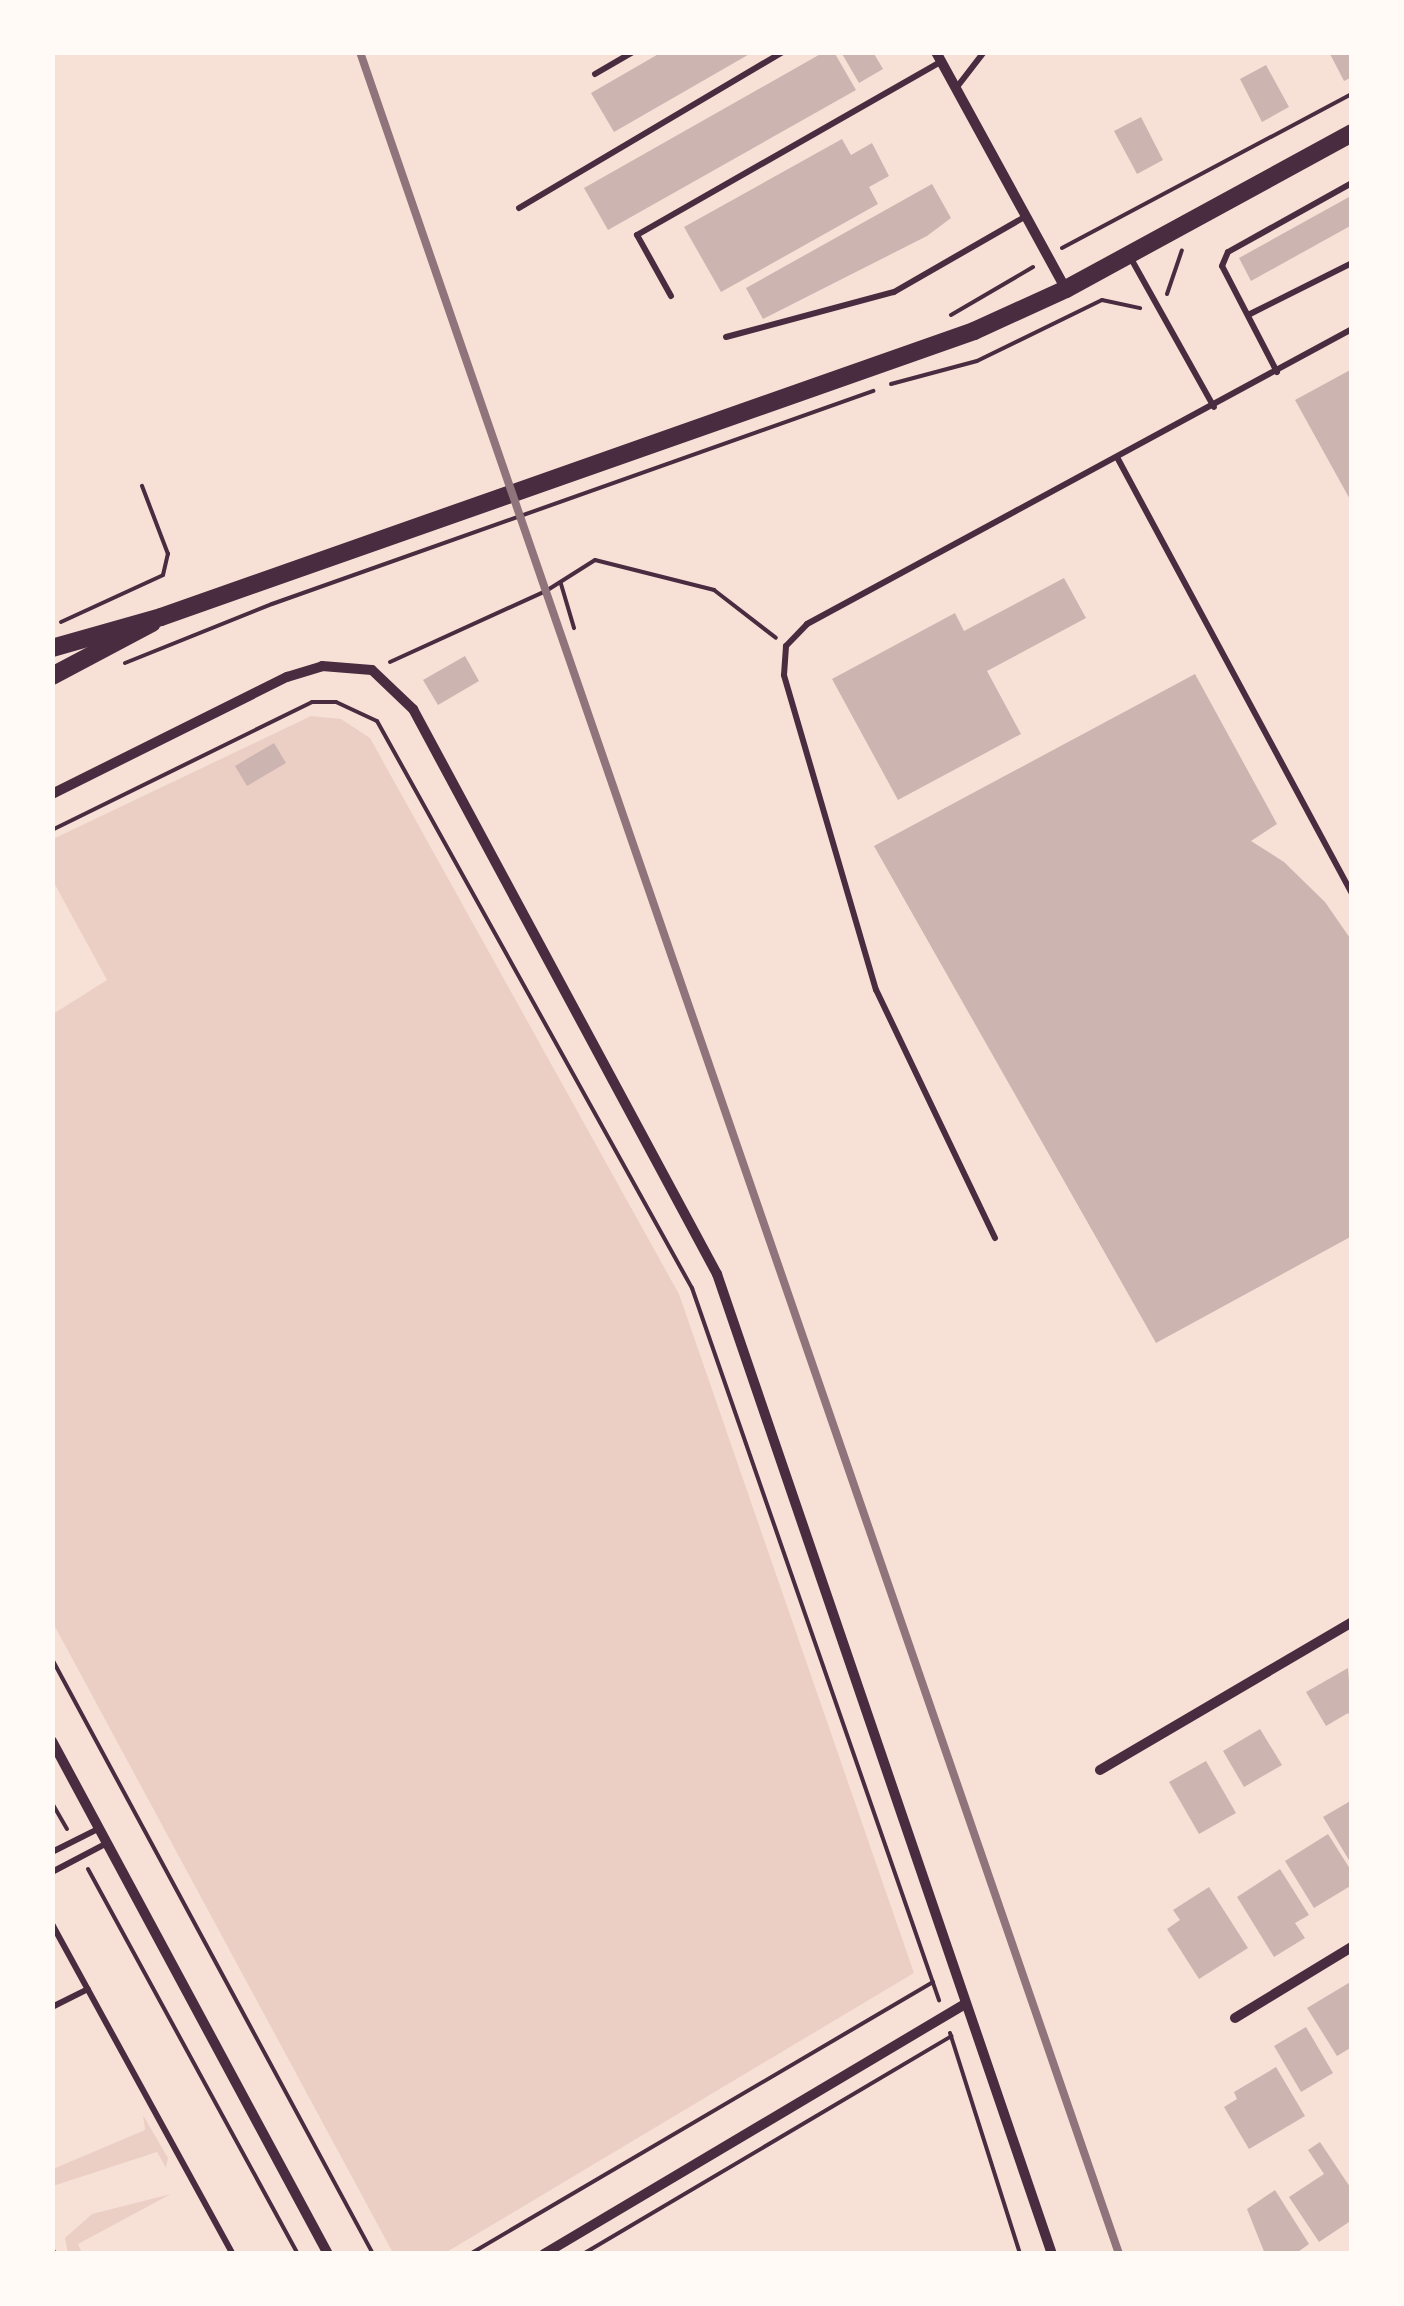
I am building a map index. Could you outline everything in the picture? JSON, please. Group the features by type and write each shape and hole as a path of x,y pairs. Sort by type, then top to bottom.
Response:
{"main road":[{"path":"52,648 161,617 892,362 1066,289 1352,133"},
{"path":"52,676 161,617"}],"street":[{"path":"939,57 1066,289"},
{"path":"52,794 287,677 333,665 372,670 393,684 428,736 717,1274 1052,2254"},
{"path":"1100,1770 1352,1622"},
{"path":"52,1741 328,2254"},
{"path":"1234,2018 1352,1947"},
{"path":"544,2254 964,2005"}],"lane":[{"path":"595,74 633,52"},
{"path":"520,208 784,52"},
{"path":"956,88 984,52"},
{"path":"671,296 637,234 939,57"},
{"path":"1277,372 1222,266 1228,252 1352,183"},
{"path":"726,337 894,292 1026,216"},
{"path":"1129,255 1214,407"},
{"path":"1248,316 1352,263"},
{"path":"995,1238 876,990 784,675 786,646 807,624 1352,330"},
{"path":"1118,459 1352,893"},
{"path":"52,1852 99,1828"},
{"path":"52,1872 107,1843"},
{"path":"52,1924 233,2254"},
{"path":"52,2008 88,1989"}],"path":[{"path":"935,322 1018,280 1048,255 1352,94"},
{"path":"52,626 163,575 168,554 142,486"},
{"path":"372,670 561,584 595,560 714,590 786,646"},
{"path":"561,584 574,628"},
{"path":"52,830 312,702 336,702 377,721 692,1288 933,1982 1020,2254"},
{"path":"52,1660 373,2254"},
{"path":"52,1803 73,1841"},
{"path":"81,1856 298,2254"},
{"path":"470,2254 933,1982"},
{"path":"583,2254 951,2036"}],"shaded area":[{"path":"311,716 341,719 370,738 679,1294 914,1973 445,2253 393,2253 53,1623 53,1014 107,980 53,881 53,839"},
{"path":"143,2115 168,2158 166,2168 157,2152 53,2186 53,2169 145,2130"},
{"path":"171,2194 78,2244 82,2253 68,2253 65,2238 92,2214"}],"building":[{"path":"662,52 753,52 614,132 591,93"},
{"path":"824,52 834,52 856,90 608,230 584,188"},
{"path":"841,52 873,52 883,69 859,83"},
{"path":"1329,52 1352,52 1352,77 1344,81"},
{"path":"1266,65 1289,107 1262,122 1240,79"},
{"path":"1141,117 1163,160 1137,174 1114,131"},
{"path":"842,139 851,155 872,143 889,176 869,187 878,204 721,292 684,227"},
{"path":"932,184 951,218 927,236 763,319 746,288"},
{"path":"1349,197 1352,225 1251,281 1239,258"},
{"path":"1352,369 1352,503 1295,400"},
{"path":"1064,578 1086,618 987,671 1021,734 898,800 832,679 955,613 964,631"},
{"path":"465,656 479,681 438,705 423,680"},
{"path":"1195,674 1277,824 1251,841 1284,862 1325,902 1352,941 1352,1236 1156,1343 874,846"},
{"path":"274,743 286,763 247,786 235,766"},
{"path":"1348,1668 1352,1720 1348,1713 1326,1726 1306,1692"},
{"path":"1260,1729 1282,1765 1244,1787 1223,1751"},
{"path":"1206,1761 1236,1813 1199,1834 1169,1782"},
{"path":"1352,1800 1352,1865 1323,1817"},
{"path":"1328,1834 1352,1872 1352,1885 1314,1908 1285,1861"},
{"path":"1280,1869 1309,1915 1295,1923 1305,1938 1274,1957 1237,1897"},
{"path":"1209,1887 1248,1948 1199,1979 1167,1929 1180,1920 1173,1910"},
{"path":"1352,1981 1352,2047 1337,2056 1307,2008"},
{"path":"1306,2027 1333,2073 1301,2092 1274,2046"},
{"path":"1276,2067 1305,2116 1249,2149 1224,2107 1237,2099 1234,2092"},
{"path":"1320,2142 1352,2190 1352,2220 1319,2242 1289,2197 1324,2174 1308,2150"},
{"path":"1275,2190 1309,2244 1295,2254 1265,2254 1247,2209"}],"railway":[{"path":"360,52 1119,2254"}]}
